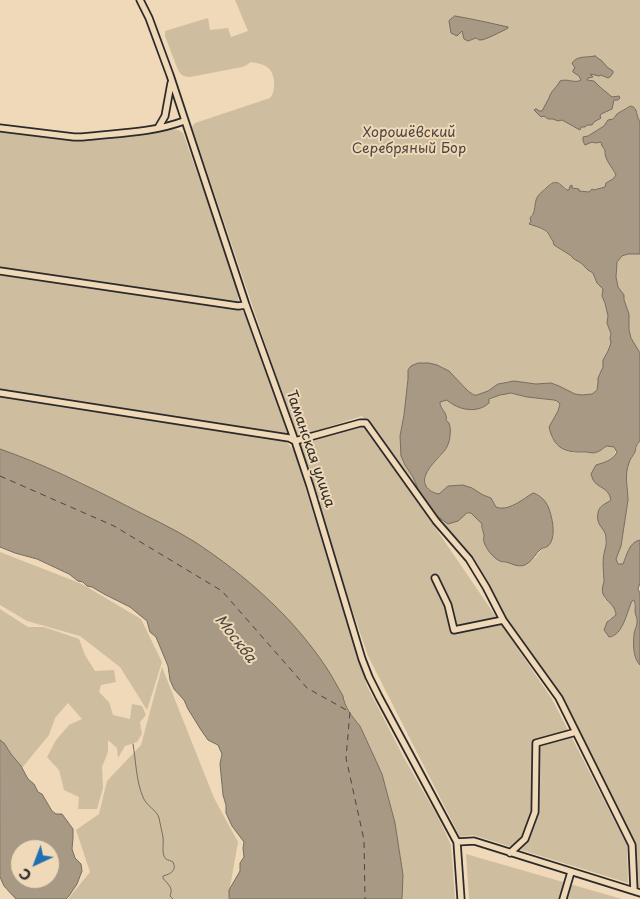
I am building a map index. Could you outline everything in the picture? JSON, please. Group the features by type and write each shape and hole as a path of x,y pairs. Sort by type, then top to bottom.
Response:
{"street":[{"name":"Таманская улица","path":"140,0 149,18 170,75 173,93 182,122 295,441 369,677 457,842 461,899"},
{"path":"158,128 173,93"},
{"path":"166,112 168,120 175,123 182,122"},
{"path":"0,128 74,137 158,128 182,122"},
{"path":"0,271 238,306 246,304"},
{"path":"0,393 289,438 295,441 366,423 436,521 469,559 503,620 559,698 632,845 637,892 474,841 457,842"},
{"path":"435,578 448,605 454,630 503,620"},
{"path":"510,853 525,840 535,812 536,744 576,732"},
{"path":"563,899 571,872"}],"green space":[{"name":"Хорошёвский Серебряный Бор","path":"235,0 640,0 640,121 637,117 637,112 629,107 588,136 593,142 601,142 609,164 616,175 606,183 605,187 589,192 570,188 567,190 562,185 551,183 537,198 529,224 546,232 554,245 593,273 597,283 603,289 602,296 608,316 607,323 611,334 611,343 603,360 598,386 594,392 582,396 573,394 553,384 508,381 483,394 476,395 472,394 441,367 424,365 408,370 400,436 402,460 431,509 440,519 448,523 471,513 482,524 481,529 484,534 486,547 491,553 506,562 531,561 542,549 546,548 553,532 549,508 542,497 533,493 515,504 501,508 496,507 491,498 463,485 448,486 439,494 428,489 424,479 426,474 445,450 450,439 449,423 446,420 440,402 447,400 454,404 478,409 490,400 503,394 553,400 560,404 549,427 554,440 561,448 577,453 596,452 608,446 616,450 611,458 596,467 591,476 610,496 610,501 599,509 597,519 606,533 603,596 615,607 616,615 609,619 604,628 605,633 612,637 620,630 632,600 634,600 637,615 633,643 634,655 640,665 640,889 637,888 635,845 561,697 504,618 493,592 476,563 432,513 362,416 300,436 296,435 192,127 195,123 270,98 274,87 272,74 265,66 251,62 242,67 190,77 184,76 178,70 165,36 165,31 208,18 210,30 228,28 231,37 248,31"},
{"path":"0,125 76,133 153,127 155,131 173,129 183,133 239,291 238,299 243,312 249,319 288,432 286,441 294,451 367,686 403,756 439,819 451,845 455,899 402,899 403,875 395,823 382,774 360,726 344,701 253,586 193,541 81,482 0,449"},
{"path":"628,254 640,254 640,353 631,338 629,314 624,295 618,287 616,277 617,262 620,258"},
{"path":"363,425 366,426 552,699 627,845 628,883 473,835 460,837 368,656 297,448 301,443"},
{"path":"640,441 640,540 631,546 624,563 621,565 616,561 616,558 621,546 628,500 626,472"},
{"path":"0,552 82,584 141,619 162,662 147,710 120,667 80,636 27,621 0,605"},
{"path":"0,609 28,627 44,627 79,639 85,655 95,671 114,670 116,682 101,685 99,692 109,702 113,715 130,719 132,704 142,706 146,715 140,722 142,734 137,742 125,746 118,758 117,748 108,740 108,752 102,767 103,788 97,809 78,809 79,797 64,790 59,770 47,757 56,740 69,725 82,719 68,703 55,718 49,735 22,768 0,740"},
{"path":"162,667 214,798 238,842 228,899 68,899 90,872 76,830 99,814 107,781 141,745"},
{"path":"466,854 622,899 469,899"}],"water":[{"path":"455,16 508,28 485,39 480,40 476,38 468,41 464,39 462,31 457,36 451,33 449,21"},
{"path":"595,56 613,73 608,78 590,74 593,77 587,80 594,81 612,97 619,96 618,100 614,100 612,109 601,114 601,118 592,125 581,127 580,130 562,120 558,121 544,116 541,117 534,110 542,111 560,81 581,80 573,72 575,68 572,63 574,60"},
{"path":"631,106 635,108 640,121 640,254 622,256 617,262 616,277 618,287 624,295 629,314 631,338 640,353 640,441 630,460 626,477 628,500 621,546 616,559 618,564 623,564 633,543 640,540 640,583 638,589 640,593 640,665 636,659 634,647 634,633 637,621 634,600 621,628 614,636 609,637 604,630 607,622 616,615 613,606 604,597 602,588 604,582 603,560 606,535 597,517 600,508 611,500 607,491 595,483 591,474 596,465 608,461 615,455 617,452 614,447 607,446 596,453 571,451 561,448 554,440 549,427 560,404 554,400 511,393 489,399 489,403 473,410 462,408 447,400 440,402 445,412 446,420 449,423 450,437 446,448 427,471 425,481 429,489 439,494 448,486 463,485 491,498 496,507 501,508 515,504 533,493 542,498 548,506 553,525 551,543 541,549 530,562 520,566 501,561 492,555 484,541 482,524 471,513 467,513 458,521 448,524 437,516 420,494 413,477 405,465 401,456 400,436 408,370 411,366 418,363 437,365 449,371 474,395 488,391 498,384 514,381 536,384 551,383 575,394 582,395 592,394 597,390 603,360 611,343 611,334 607,323 608,316 602,296 603,289 597,283 593,273 554,245 546,231 529,224 537,199 550,184 556,182 567,190 572,185 572,188 579,189 579,191 589,192 592,189 605,187 606,183 613,179 616,175 607,160 601,142 592,142 585,145 583,137 604,126 608,120 613,119 617,114"},
{"name":"Москва","path":"0,449 79,482 187,537 232,568 283,614 313,648 326,667 343,696 347,708 360,726 382,774 395,823 403,875 402,899 229,899 229,890 240,871 240,863 244,857 244,842 232,826 226,813 220,764 222,754 218,745 208,740 184,700 174,689 170,680 168,666 156,637 150,632 147,621 130,607 87,586 69,574 37,559 0,547"},
{"path":"0,740 21,766 38,792 42,794 52,811 56,814 62,814 73,829 72,849 75,858 81,864 82,871 77,884 66,899 16,899 4,886 0,877"}],"waterway":[{"path":"133,744 138,778 144,800 158,815 163,837 164,857 173,862 174,865 172,871 163,876 171,888 170,896 173,899"}],"ferry route":[{"path":"0,476 114,526 222,591 307,688 350,712 346,758 364,840 365,899"}]}
